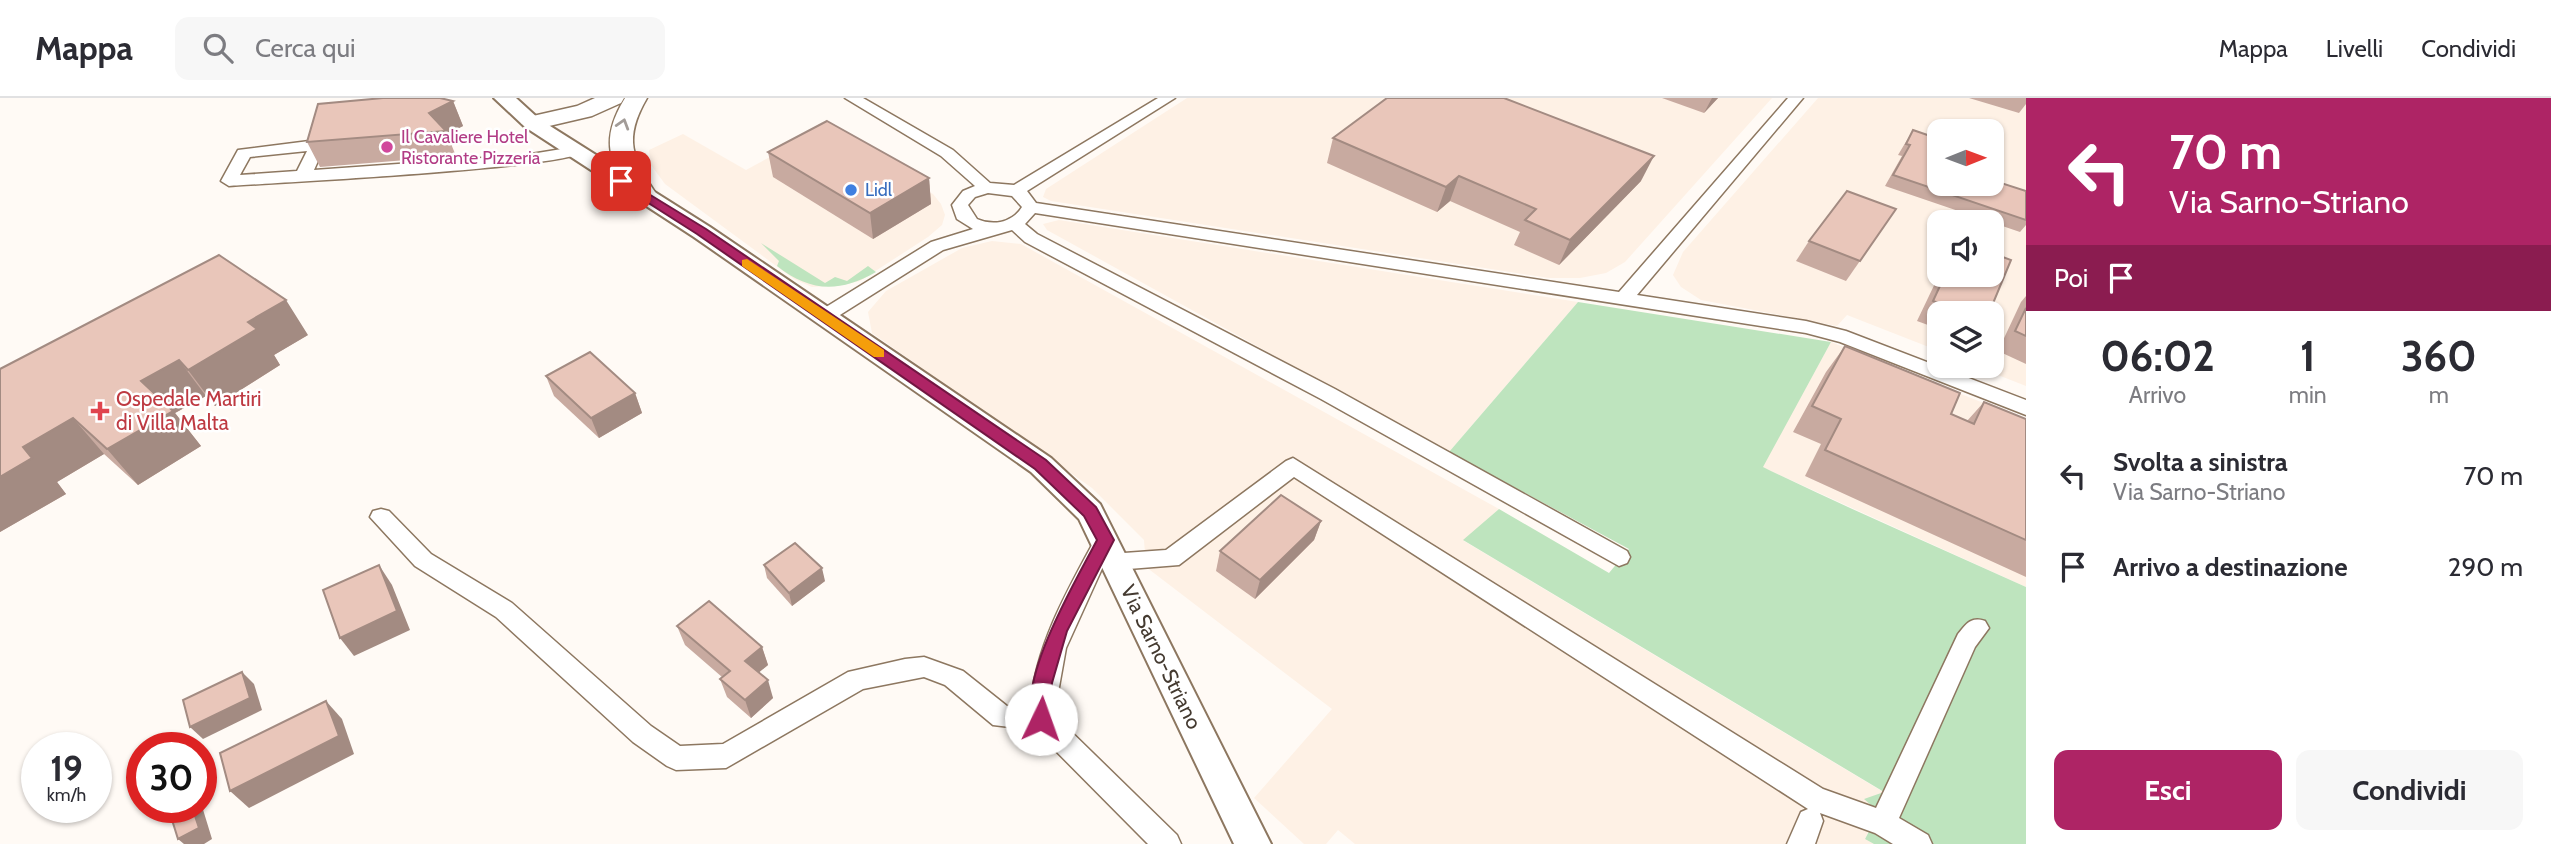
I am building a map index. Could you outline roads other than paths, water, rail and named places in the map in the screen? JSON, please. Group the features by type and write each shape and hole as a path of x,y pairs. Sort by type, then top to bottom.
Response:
{"highway":[{"path":"529,120 557,98"},
{"path":"529,120 584,111 613,98"},
{"path":"636,98 626,113 618,146 632,178 645,195"}],"main road":[{"name":"Via Sarno-Striano","path":"504,98 529,120 574,152 645,195 1041,465 1090,512 1254,844"}],"street":[{"path":"1016,191 1168,98"},
{"path":"1625,297 1796,98"},
{"path":"861,100 947,153 986,188"},
{"path":"303,176 317,145 244,153 229,181 291,177 525,160 574,152"},
{"path":"825,316 937,246 1015,224 1023,219 1030,207 1028,201 1016,191 986,188 963,199 961,212 937,246"},
{"path":"1030,207 1806,327 1846,337 2026,408"},
{"path":"961,212 973,223 995,228"},
{"path":"1015,224 1031,238 1315,388 1619,557"},
{"path":"1041,719 1043,683 1058,631 1111,551 1171,559 1293,466 1815,799 1883,823 1918,844"},
{"path":"381,517 423,560 505,610 642,734 676,758 726,756 857,680 924,667 954,678 1002,717 1041,719 1070,751 1167,844"},
{"path":"1883,823 1966,641 1977,628"}],"place":[{"name":"Il Cavaliere Hotel Ristorante Pizzeria","path":"387,147"},
{"name":"Lidl","path":"851,190"},
{"name":"Ospedale Martiri di Villa Malta","path":"100,411"}]}
